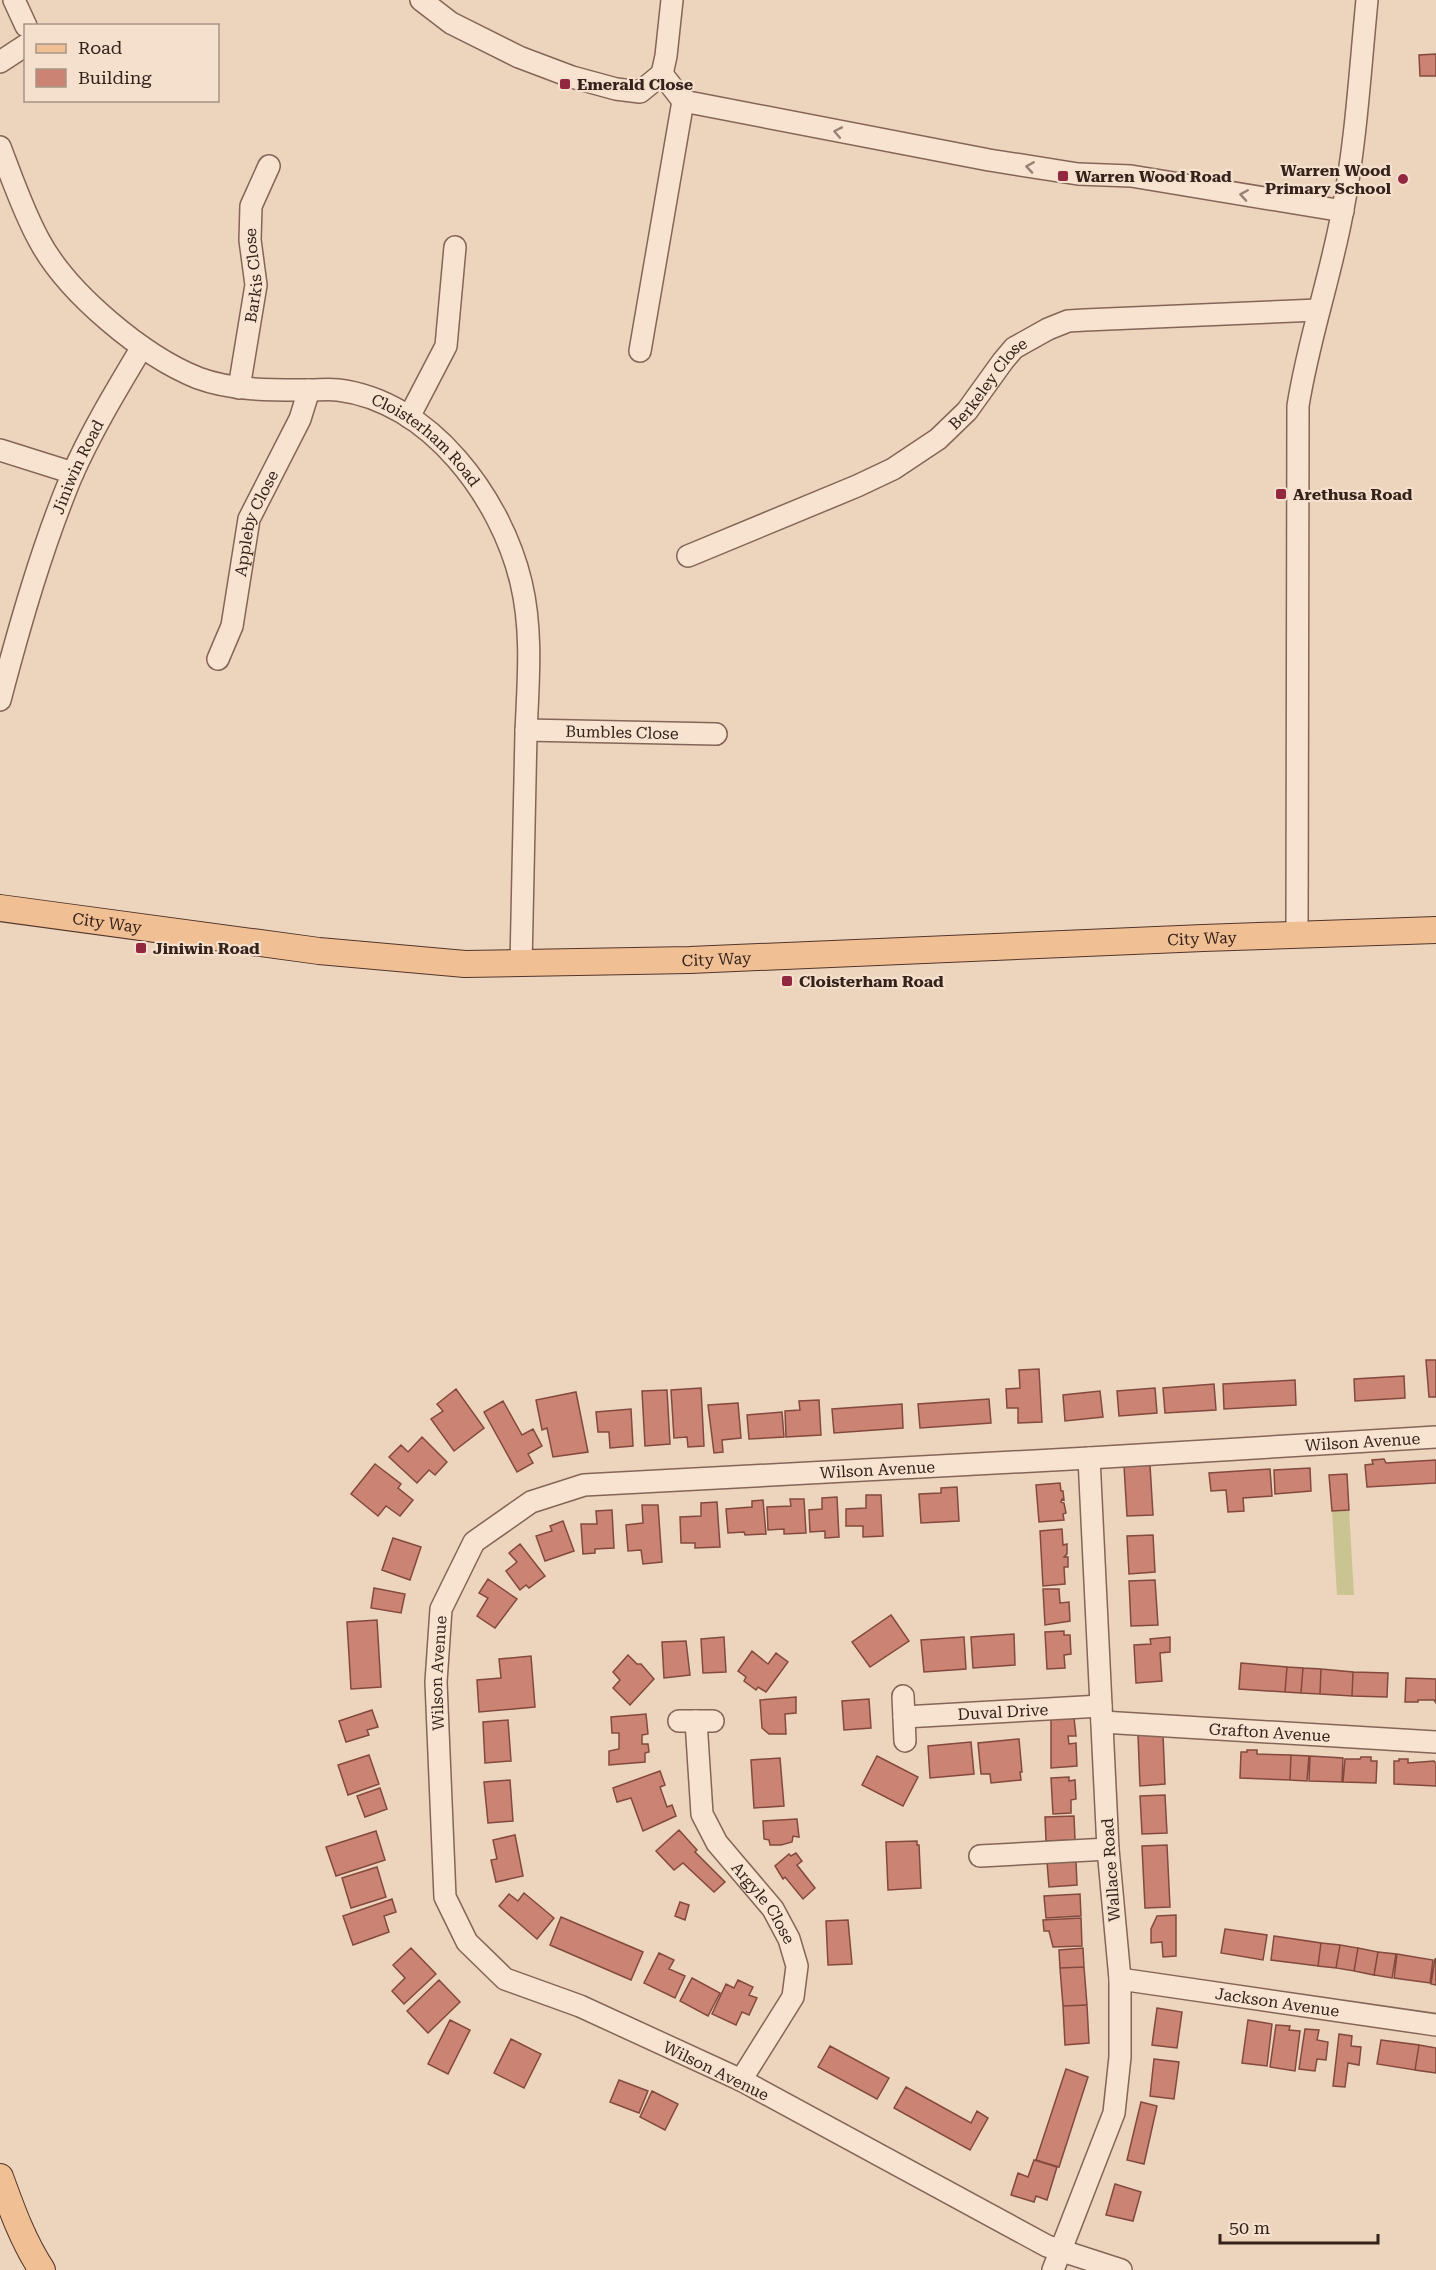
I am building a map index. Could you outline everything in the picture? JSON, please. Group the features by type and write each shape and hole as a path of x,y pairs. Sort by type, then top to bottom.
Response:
{"main road":[{"name":"City Way","path":"0,908 319,951 413,960 521,964 690,960 1436,930"},
{"path":"0,2177 30,2251 42,2270"}],"street":[{"path":"14,0 25,24"},
{"path":"421,0 451,23 519,57 572,77 616,89 640,92 662,74 672,0"},
{"path":"1297,934 1298,406 1305,363 1335,251 1343,211 1358,102 1367,0"},
{"path":"0,62 24,46"},
{"path":"662,74 682,101 989,160 1078,174 1131,176 1343,211"},
{"path":"640,351 682,101"},
{"name":"Cloisterham Road","path":"0,147 40,242 81,296 142,347 198,378 239,388 336,390 365,395 409,417 453,454 477,483 510,545 528,615 529,680 521,964"},
{"name":"Barkis Close","path":"239,388 256,285 250,240 251,206 269,166"},
{"path":"409,417 446,346 455,247"},
{"name":"Berkeley Close","path":"688,556 893,469 938,439 968,411 1014,348 1027,339 1068,321 1318,310"},
{"name":"Jiniwin Road","path":"0,700 3,673 54,520 99,418 142,347"},
{"name":"Appleby Close","path":"218,659 232,626 249,519 300,419 309,390"},
{"path":"0,450 73,473"},
{"name":"Bumbles Close","path":"526,730 716,734"},
{"name":"Wilson Avenue","path":"1121,2270 1057,2261 1032,2239 741,2080 580,2006 505,1979 467,1942 445,1897 436,1682 441,1609 474,1542 531,1502 584,1485 1436,1437"},
{"name":"Wallace Road","path":"1057,2261 1114,2113 1120,2057 1120,1979 1108,1850 1089,1458"},
{"name":"Duval Drive","path":"904,1741 903,1706 1102,1714"},
{"name":"Grafton Avenue","path":"1102,1714 1436,1742"},
{"name":"Argyle Close","path":"696,1721 702,1814 717,1843 773,1909 789,1939 797,1966 793,1997 741,2080"},
{"path":"980,1856 1108,1850"},
{"name":"Jackson Avenue","path":"1120,1979 1436,2025"}],"shaded area":[{"path":"1349,1510 1354,1595 1337,1595 1332,1511"}],"building":[{"path":"1436,54 1436,76 1420,76 1419,55"},
{"path":"1426,1360 1436,1360 1436,1397 1429,1397"},
{"path":"1039,1369 1042,1422 1018,1423 1018,1408 1007,1408 1006,1389 1020,1388 1019,1370"},
{"path":"1404,1376 1405,1398 1355,1401 1354,1379"},
{"path":"1295,1380 1296,1405 1224,1409 1223,1384"},
{"path":"1214,1384 1216,1410 1165,1413 1163,1388"},
{"path":"701,1388 704,1446 688,1447 687,1437 674,1438 671,1390"},
{"path":"1155,1388 1157,1413 1119,1416 1117,1391"},
{"path":"456,1389 484,1428 454,1451 431,1419 443,1411 437,1404"},
{"path":"667,1390 670,1444 645,1446 642,1391"},
{"path":"1100,1391 1103,1417 1065,1421 1063,1395"},
{"path":"576,1392 588,1452 553,1457 547,1428 542,1430 536,1400"},
{"path":"989,1399 991,1423 920,1428 918,1404"},
{"path":"819,1400 821,1435 786,1437 785,1411 800,1410 799,1401"},
{"path":"503,1401 522,1435 533,1429 542,1446 528,1454 533,1463 517,1472 484,1412"},
{"path":"738,1403 741,1438 722,1440 723,1452 714,1453 708,1405"},
{"path":"902,1404 903,1428 834,1433 832,1409"},
{"path":"631,1409 633,1446 610,1448 609,1432 598,1432 596,1412"},
{"path":"782,1412 784,1437 749,1439 747,1415"},
{"path":"422,1437 447,1462 435,1475 429,1470 417,1483 389,1457 401,1445 408,1452"},
{"path":"1384,1459 1386,1463 1436,1460 1436,1483 1367,1487 1365,1465 1373,1464 1372,1460"},
{"path":"375,1464 401,1484 398,1488 413,1500 400,1516 386,1506 378,1516 351,1494"},
{"path":"1150,1465 1153,1515 1127,1516 1124,1466"},
{"path":"1310,1468 1311,1491 1275,1494 1274,1470"},
{"path":"1270,1469 1272,1496 1243,1498 1244,1511 1228,1512 1226,1490 1211,1491 1209,1473"},
{"path":"1347,1474 1349,1510 1332,1511 1329,1475"},
{"path":"1060,1483 1064,1500 1062,1499 1061,1502 1064,1503 1066,1513 1063,1514 1064,1520 1039,1522 1036,1485"},
{"path":"957,1487 959,1521 921,1523 919,1494 941,1493 941,1488"},
{"path":"866,1495 881,1495 883,1536 863,1537 863,1526 846,1526 846,1509 866,1508"},
{"path":"837,1497 839,1537 825,1538 825,1531 810,1532 809,1510 822,1509 822,1498"},
{"path":"790,1499 804,1499 806,1533 784,1534 784,1529 768,1530 767,1507 791,1506"},
{"path":"763,1500 766,1534 728,1533 726,1509 752,1507 752,1501"},
{"path":"717,1502 720,1547 695,1548 695,1543 681,1543 680,1517 701,1516 701,1503"},
{"path":"642,1505 658,1505 662,1562 643,1564 641,1550 628,1551 626,1525 643,1523"},
{"path":"612,1510 614,1548 595,1549 595,1553 583,1554 581,1524 597,1524 596,1511"},
{"path":"563,1521 574,1551 545,1561 536,1536 552,1531 550,1526"},
{"path":"1062,1529 1063,1545 1067,1544 1067,1554 1064,1557 1068,1557 1068,1567 1064,1567 1065,1584 1043,1586 1040,1531"},
{"path":"1153,1535 1155,1572 1129,1574 1127,1536"},
{"path":"393,1538 421,1547 410,1580 382,1570"},
{"path":"520,1544 545,1576 529,1588 526,1585 520,1590 506,1571 517,1562 509,1553"},
{"path":"488,1579 517,1599 495,1628 477,1616 488,1598 479,1593"},
{"path":"1155,1580 1158,1625 1131,1626 1129,1581"},
{"path":"374,1588 405,1594 401,1613 371,1608"},
{"path":"1043,1589 1059,1589 1060,1603 1069,1602 1070,1621 1045,1625"},
{"path":"891,1615 909,1641 870,1667 852,1642"},
{"path":"377,1620 381,1687 351,1689 347,1622"},
{"path":"1064,1631 1064,1635 1070,1635 1071,1654 1064,1655 1065,1668 1047,1669 1045,1632"},
{"path":"1014,1634 1015,1665 973,1668 971,1637"},
{"path":"724,1637 726,1672 703,1673 701,1639"},
{"path":"964,1637 966,1669 924,1672 921,1640"},
{"path":"1170,1637 1170,1652 1160,1653 1162,1681 1136,1683 1134,1645 1151,1644 1150,1639"},
{"path":"686,1641 690,1675 664,1678 662,1642"},
{"path":"752,1651 768,1664 776,1653 788,1662 766,1692 758,1687 756,1690 744,1681 746,1677 738,1671"},
{"path":"628,1655 637,1664 641,1664 654,1679 630,1705 613,1688 620,1680 613,1672"},
{"path":"531,1656 535,1707 479,1712 477,1680 501,1678 499,1659"},
{"path":"1241,1663 1287,1667 1285,1692 1239,1689"},
{"path":"1287,1667 1303,1668 1301,1693 1285,1692"},
{"path":"1303,1668 1321,1669 1320,1694 1301,1693"},
{"path":"1321,1669 1353,1672 1352,1696 1320,1694"},
{"path":"1353,1672 1388,1673 1387,1697 1352,1696"},
{"path":"1406,1678 1436,1679 1436,1703 1434,1700 1405,1702"},
{"path":"796,1697 796,1713 785,1714 786,1734 769,1734 762,1728 760,1700"},
{"path":"869,1699 871,1728 844,1730 842,1701"},
{"path":"372,1710 378,1727 367,1730 369,1735 346,1742 339,1721"},
{"path":"646,1714 648,1734 642,1735 642,1744 648,1744 649,1752 645,1753 645,1762 609,1765 609,1751 619,1749 619,1733 612,1733 611,1717"},
{"path":"1074,1718 1076,1736 1068,1736 1069,1744 1076,1743 1077,1766 1051,1768 1051,1719"},
{"path":"508,1720 511,1761 485,1763 483,1722"},
{"path":"1163,1734 1165,1784 1140,1786 1138,1735"},
{"path":"1019,1739 1021,1780 991,1783 990,1774 981,1774 978,1743"},
{"path":"971,1742 974,1774 930,1778 928,1746"},
{"path":"1247,1750 1257,1750 1257,1754 1291,1755 1290,1780 1240,1778 1241,1752 1247,1752"},
{"path":"369,1755 379,1784 348,1795 338,1765"},
{"path":"1291,1755 1309,1756 1307,1781 1290,1780"},
{"path":"877,1756 918,1777 903,1806 862,1785"},
{"path":"1310,1756 1343,1758 1342,1782 1309,1781"},
{"path":"1371,1757 1371,1761 1377,1761 1376,1783 1343,1782 1345,1759 1360,1759"},
{"path":"780,1758 784,1806 754,1808 751,1760"},
{"path":"1399,1759 1408,1759 1408,1763 1434,1761 1436,1763 1436,1786 1394,1784 1394,1761 1399,1761"},
{"path":"660,1771 665,1785 660,1787 667,1807 672,1805 676,1816 643,1831 631,1798 617,1802 613,1788"},
{"path":"1069,1777 1069,1781 1075,1780 1076,1799 1071,1800 1071,1813 1053,1814 1051,1778"},
{"path":"510,1780 513,1821 488,1823 484,1782"},
{"path":"380,1788 387,1809 365,1817 357,1796"},
{"path":"1165,1795 1167,1833 1142,1834 1140,1796"},
{"path":"1074,1816 1075,1840 1046,1841 1045,1817"},
{"path":"797,1819 799,1837 793,1836 792,1842 770,1845 769,1840 764,1839 763,1821"},
{"path":"679,1830 697,1850 695,1852 725,1882 714,1892 683,1863 674,1870 656,1851"},
{"path":"376,1831 385,1860 336,1876 326,1847"},
{"path":"515,1835 523,1876 496,1882 491,1860 497,1859 493,1840"},
{"path":"917,1841 921,1888 888,1890 886,1842"},
{"path":"1167,1845 1170,1907 1145,1908 1142,1846"},
{"path":"796,1853 802,1861 797,1865 815,1888 803,1899 785,1877 783,1879 775,1866 789,1854 791,1856"},
{"path":"1076,1861 1077,1885 1049,1887 1047,1862"},
{"path":"377,1867 386,1897 351,1908 342,1878"},
{"path":"524,1893 554,1918 537,1939 499,1906 509,1894 518,1901"},
{"path":"1080,1894 1081,1916 1046,1918 1044,1896"},
{"path":"392,1899 396,1912 384,1916 389,1932 353,1945 343,1916"},
{"path":"680,1902 689,1905 685,1920 675,1916"},
{"path":"1176,1915 1176,1956 1163,1957 1162,1942 1151,1943 1151,1929 1157,1916"},
{"path":"561,1917 643,1952 631,1980 550,1945"},
{"path":"1081,1918 1082,1946 1053,1947 1049,1931 1044,1931 1043,1920"},
{"path":"848,1920 852,1964 828,1965 826,1921"},
{"path":"1225,1929 1267,1935 1263,1960 1221,1953"},
{"path":"1274,1936 1321,1943 1318,1966 1271,1960"},
{"path":"1321,1943 1340,1945 1336,1968 1318,1966"},
{"path":"1340,1945 1358,1948 1354,1971 1336,1968"},
{"path":"411,1948 436,1974 404,2004 392,1991 405,1978 393,1965"},
{"path":"1083,1948 1084,1967 1060,1968 1059,1950"},
{"path":"1358,1948 1378,1952 1374,1975 1354,1971"},
{"path":"1378,1952 1396,1954 1392,1978 1374,1975"},
{"path":"659,1953 674,1960 669,1969 685,1976 675,1998 644,1983"},
{"path":"1397,1954 1433,1960 1430,1983 1394,1978"},
{"path":"1436,1959 1436,1985 1431,1984"},
{"path":"1084,1967 1087,2005 1063,2006 1060,1968"},
{"path":"692,1978 720,1993 708,2016 680,2001"},
{"path":"439,1980 460,2002 428,2033 407,2011"},
{"path":"738,1980 753,1987 749,1995 757,1998 749,2015 742,2012 736,2025 712,2014 726,1984 734,1988"},
{"path":"1087,2005 1089,2043 1065,2045 1063,2006"},
{"path":"1157,2008 1182,2012 1177,2048 1152,2045"},
{"path":"450,2020 470,2030 448,2074 428,2064"},
{"path":"1248,2020 1272,2024 1267,2066 1242,2063"},
{"path":"1276,2025 1290,2026 1289,2030 1300,2031 1295,2071 1270,2067"},
{"path":"1305,2029 1319,2030 1317,2040 1328,2042 1326,2060 1317,2059 1315,2071 1299,2069"},
{"path":"1339,2034 1352,2036 1351,2046 1361,2047 1359,2065 1348,2063 1345,2087 1333,2086"},
{"path":"511,2039 541,2054 524,2088 494,2073"},
{"path":"1381,2040 1419,2045 1415,2070 1377,2064"},
{"path":"1419,2045 1436,2048 1436,2073 1415,2070"},
{"path":"830,2046 889,2078 877,2099 818,2067"},
{"path":"1154,2059 1179,2062 1174,2099 1150,2096"},
{"path":"1066,2069 1088,2077 1059,2167 1036,2160"},
{"path":"619,2080 648,2091 639,2113 610,2102"},
{"path":"906,2087 971,2123 977,2111 988,2118 970,2150 894,2108"},
{"path":"652,2091 678,2104 665,2130 640,2117"},
{"path":"1141,2102 1157,2106 1144,2164 1127,2160"},
{"path":"1034,2160 1057,2167 1047,2200 1036,2196 1034,2202 1011,2195 1018,2173 1028,2177"},
{"path":"1115,2184 1141,2192 1133,2221 1106,2215"}],"place":[{"name":"Emerald Close","path":"565,84"},
{"name":"Warren Wood Road","path":"1063,176"},
{"name":"Warren Wood Primary School","path":"1403,179"},
{"name":"Arethusa Road","path":"1281,494"},
{"name":"Jiniwin Road","path":"141,948"},
{"name":"Cloisterham Road","path":"787,981"}]}
